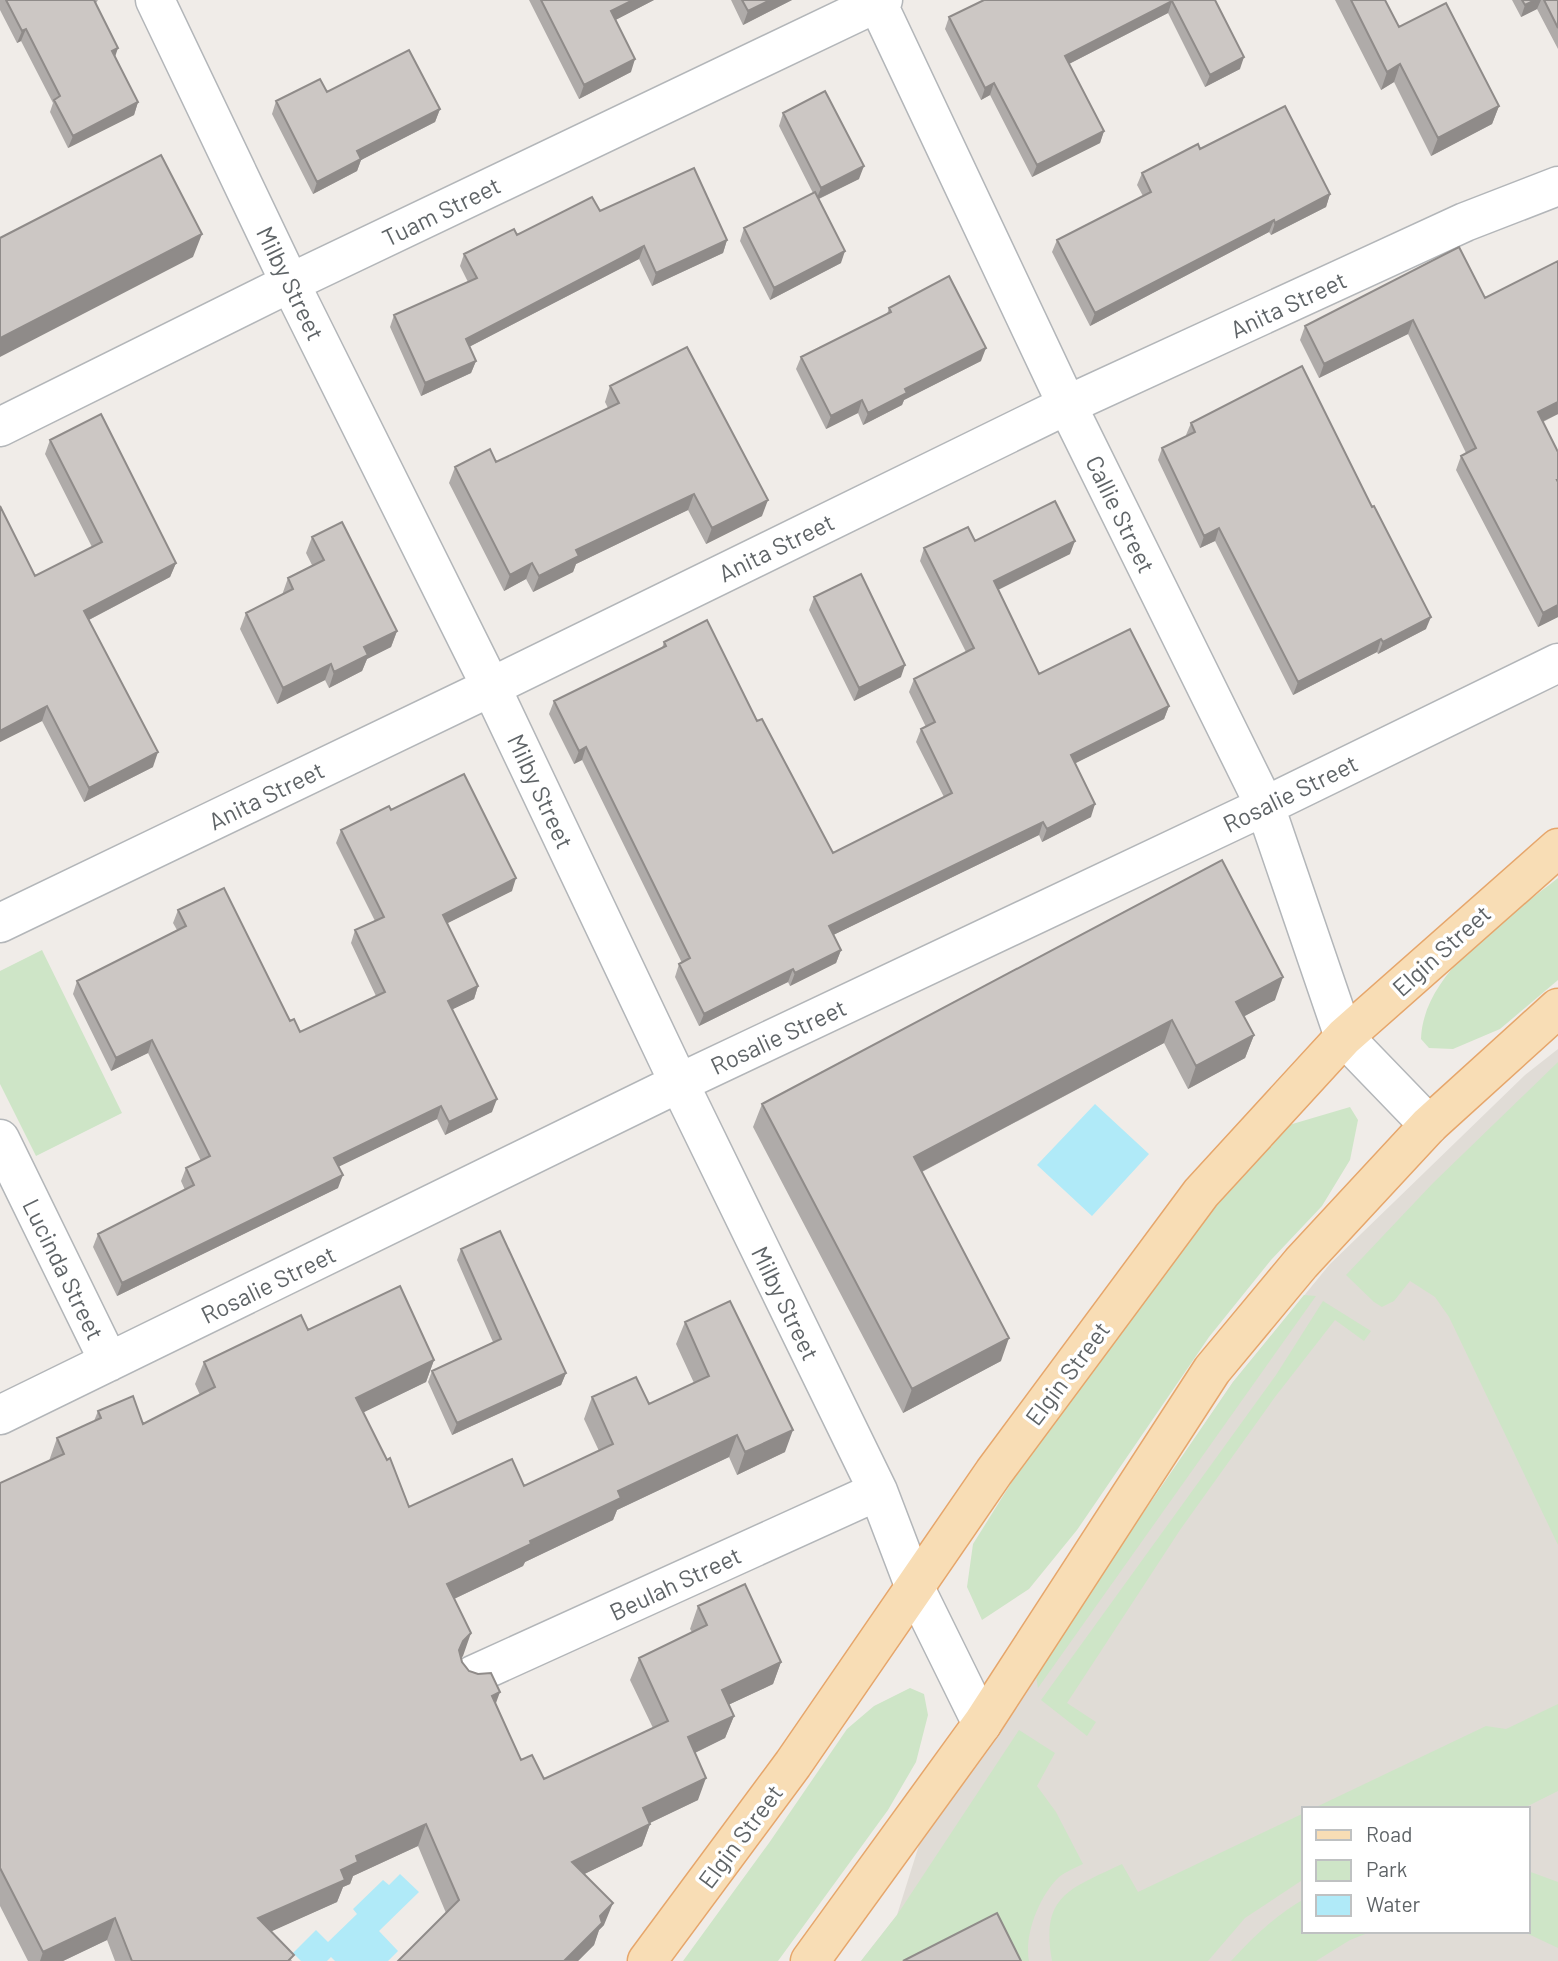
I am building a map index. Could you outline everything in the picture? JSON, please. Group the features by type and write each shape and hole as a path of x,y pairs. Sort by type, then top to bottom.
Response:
{"main road":[{"name":"Elgin Street","path":"647,1961 793,1765 993,1472 1201,1193 1344,1037 1558,848"},
{"path":"810,1961 982,1724 1212,1370 1301,1263 1429,1125 1558,1008"}],"street":[{"name":"Milby Street","path":"155,0 290,283 491,687 877,1491 915,1588 982,1724"},
{"name":"Tuam Street","path":"0,427 290,283 879,1"},
{"name":"Callie Street","path":"879,1 1067,405 1265,806 1344,1037"},
{"name":"Anita Street","path":"0,923 491,687 1067,405 1465,222 1558,186"},
{"name":"Rosalie Street","path":"0,1415 679,1083 1265,806 1558,663"},
{"path":"1344,1037 1429,1125"},
{"name":"Lucinda Street","path":"0,1139 109,1362"},
{"name":"Beulah Street","path":"473,1675 877,1491"}],"shaded area":[{"path":"1558,1049 1558,1961 861,1961 897,1915 920,1842 1233,1382 1330,1264 1525,1075"}],"green space":[{"path":"1558,878 1558,980 1500,1029 1453,1049 1429,1048 1421,1039 1425,1014 1436,991 1452,968 1494,928"},
{"path":"42,950 122,1113 36,1156 0,1084 0,971"},
{"path":"1558,1062 1558,1545 1449,1317 1435,1297 1410,1281 1394,1301 1382,1307 1346,1275 1433,1183"},
{"path":"1350,1107 1358,1120 1350,1160 1322,1206 1271,1260 1209,1337 1077,1530 1029,1589 982,1620 967,1587 973,1544 1023,1464 1235,1179 1289,1125"},
{"path":"1304,1295 1316,1296 1038,1688 1035,1671 1233,1382"},
{"path":"1323,1301 1371,1331 1364,1341 1335,1320 1275,1397 1180,1530 1067,1703 1096,1722 1087,1736 1041,1700 1276,1375"},
{"path":"910,1688 924,1694 928,1715 916,1762 888,1810 778,1961 683,1961 769,1843 847,1729 874,1706"},
{"path":"1558,1704 1558,1791 1526,1807 1316,1807 1486,1726 1506,1729"},
{"path":"1019,1730 1055,1753 1037,1786 1056,1812 1083,1864 1058,1878 1045,1895 1031,1928 1029,1961 861,1961 897,1915"},
{"path":"1302,1814 1302,1880 1245,1918 1208,1961 1052,1961 1049,1939 1055,1908 1074,1888 1122,1864 1138,1892"},
{"path":"1530,1872 1558,1882 1558,1948 1526,1933 1530,1933"},
{"path":"1302,1900 1302,1933 1368,1933 1350,1940 1316,1961 1231,1961 1284,1912"}],"water":[{"path":"1095,1104 1149,1154 1092,1216 1037,1165"},
{"path":"400,1874 419,1892 379,1931 398,1951 388,1961 335,1961 331,1957 327,1961 301,1961 293,1953 316,1930 328,1942 357,1914 353,1909 383,1880 389,1885"}],"building":[{"path":"6,0 94,0 118,48 112,51 138,102 73,136 54,100 60,96 26,29 22,31"},
{"path":"541,0 633,0 611,11 635,59 584,85"},
{"path":"742,0 770,0 748,11"},
{"path":"984,0 1215,0 1244,57 1210,75 1172,1 1065,56 1104,131 1037,165 994,83 985,88 949,17"},
{"path":"1351,0 1385,0 1399,27 1446,3 1499,106 1438,138 1400,64 1387,72"},
{"path":"1522,0 1535,0 1525,5"},
{"path":"1544,0 1558,0 1558,28"},
{"path":"409,50 440,109 357,151 361,159 317,182 276,101 320,79 327,92"},
{"path":"825,91 864,166 821,188 783,113"},
{"path":"1285,106 1330,194 1275,223 1274,220 1095,313 1057,240 1151,192 1142,173 1198,144 1200,149"},
{"path":"161,155 202,234 0,338 0,238"},
{"path":"694,168 727,240 656,273 644,246 466,339 476,361 425,383 394,315 477,278 464,254 514,229 517,235 592,197 600,211"},
{"path":"815,192 845,251 774,288 744,228"},
{"path":"1459,247 1485,298 1558,261 1558,402 1538,412 1558,452 1558,605 1543,613 1461,456 1476,448 1413,320 1324,364 1305,326"},
{"path":"949,276 986,348 905,389 907,393 868,413 862,400 831,416 801,357 891,312 889,308"},
{"path":"687,347 768,500 712,528 694,494 576,550 579,556 539,576 532,563 510,575 455,467 490,449 496,462 619,403 610,386"},
{"path":"1302,366 1372,507 1374,506 1431,617 1383,642 1381,639 1298,682 1219,528 1204,536 1162,448 1195,432 1191,423"},
{"path":"101,414 176,563 84,611 158,752 89,788 47,706 0,731 0,506 35,576 102,542 50,440"},
{"path":"1055,501 1075,541 994,581 1039,674 1130,629 1169,706 1071,755 1095,804 1047,829 1043,822 829,926 841,950 795,973 793,969 704,1014 679,964 690,958 586,747 579,751 554,701 666,646 664,642 707,620 757,721 762,719 833,853 952,793 921,729 935,722 914,679 974,648 924,548 968,527 975,541"},
{"path":"342,522 397,631 364,647 368,655 334,672 331,664 283,688 246,613 293,589 288,578 324,560 312,537"},
{"path":"861,574 905,665 859,688 814,597"},
{"path":"464,774 516,878 443,915 478,986 448,1001 497,1099 449,1122 441,1106 334,1158 343,1175 122,1283 98,1234 194,1185 186,1168 210,1156 152,1040 116,1058 77,981 186,926 178,910 224,888 290,1021 294,1019 300,1032 385,992 355,930 384,917 341,830 389,806 391,810"},
{"path":"1222,860 1283,977 1236,1002 1254,1035 1196,1066 1172,1020 914,1157 1009,1338 912,1389 762,1104"},
{"path":"500,1231 566,1373 457,1423 432,1371 501,1339 461,1249"},
{"path":"400,1286 434,1360 356,1398 387,1460 390,1458 409,1507 512,1459 524,1486 613,1444 592,1397 636,1377 649,1404 709,1376 685,1322 730,1301 793,1430 745,1452 737,1435 618,1491 621,1498 447,1584 471,1633 459,1650 462,1662 469,1671 478,1674 491,1673 500,1692 492,1696 521,1760 532,1755 544,1779 668,1721 639,1658 707,1625 698,1606 745,1584 781,1662 722,1690 734,1716 688,1737 706,1778 643,1808 650,1824 572,1862 613,1903 600,1916 602,1923 564,1961 398,1961 459,1900 426,1824 356,1856 358,1862 341,1870 345,1880 258,1918 294,1955 288,1961 132,1961 115,1918 43,1952 0,1868 0,1483 64,1454 57,1438 101,1418 98,1411 133,1396 143,1424 215,1387 204,1362 301,1315 308,1330"},
{"path":"997,1913 1021,1961 903,1961"}]}
